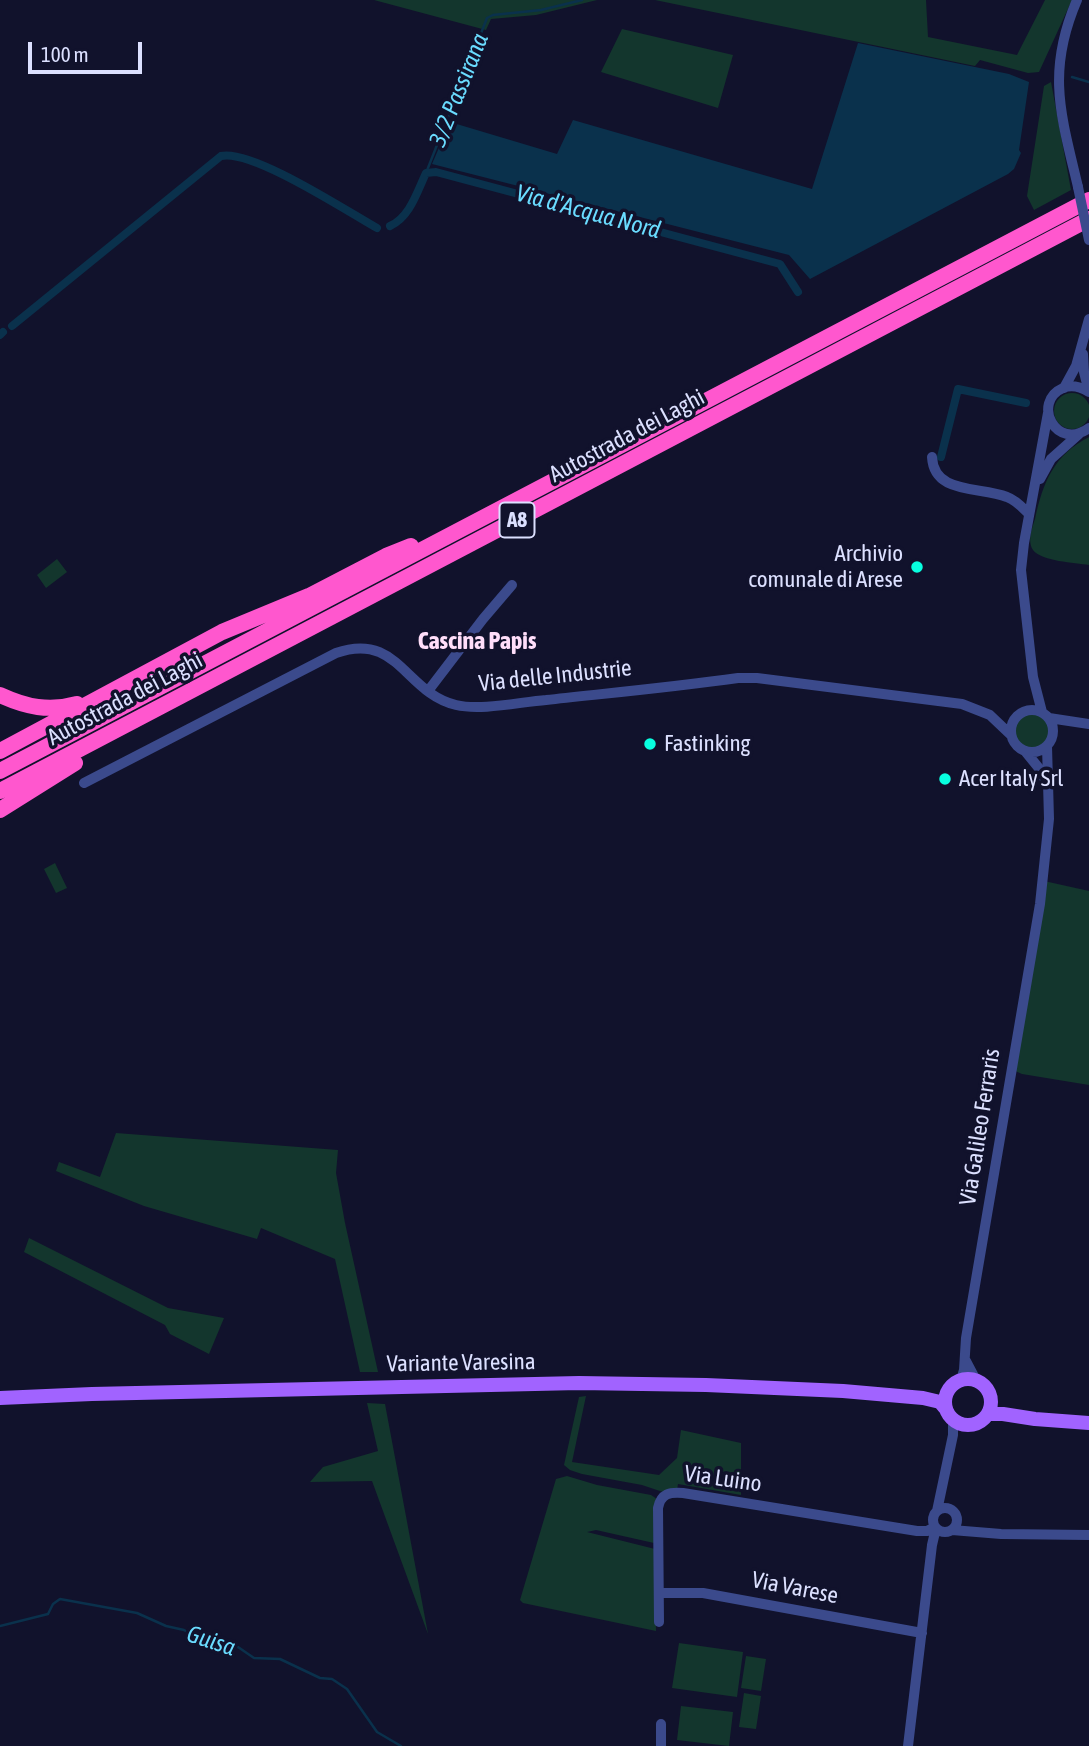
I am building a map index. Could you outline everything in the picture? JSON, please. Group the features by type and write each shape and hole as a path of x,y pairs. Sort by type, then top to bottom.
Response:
{"highway":[{"name":"Autostrada dei Laghi","path":"0,771 1089,200"},
{"name":"Autostrada dei Laghi","path":"0,791 1089,219"},
{"path":"0,751 222,632 327,588 386,556 482,519"},
{"path":"0,695 34,708 65,708 79,704 149,670"},
{"path":"0,810 63,769 115,743 194,689"}],"main road":[{"path":"948,1390 945,1398 955,1418 976,1424 989,1407 988,1390 976,1380 961,1380"},
{"name":"Variante Varesina","path":"923,1398 940,1394 961,1380"},
{"name":"Variante Varesina","path":"0,1398 579,1382 843,1391 923,1398 940,1402 955,1418"},
{"path":"989,1407 1035,1419 1089,1423"}],"street":[{"path":"1077,0 1062,45 1058,84 1063,123 1089,240"},
{"path":"1050,742 1052,724 1046,715 1033,677 1021,584 1022,554 1052,397 1064,387 1075,370 1089,319"},
{"path":"1083,344 1084,372 1089,392"},
{"path":"1064,387 1077,386 1089,392"},
{"path":"1048,413 1052,425 1062,433 1086,430"},
{"path":"1009,497 1034,491 1051,459 1086,430"},
{"path":"932,457 933,470 943,481 1009,497 1029,514"},
{"path":"428,691 512,584"},
{"name":"Via delle Industrie","path":"83,783 336,653 367,647 382,653 428,691 451,703 476,706 757,678 952,702 990,715 1020,714"},
{"path":"1033,677 1010,734 1015,745 1025,751 1038,767 1048,787"},
{"path":"1020,714 1046,715 1083,724"},
{"name":"Via delle Industrie","path":"990,715 1010,734"},
{"path":"1025,751 1037,752 1083,724"},
{"name":"Via Galileo Ferraris","path":"961,1380 1040,904 1049,819 1050,742"},
{"path":"965,1357 976,1380"},
{"path":"939,1525 944,1472 955,1418"},
{"path":"944,1472 947,1501 954,1513 965,1525 982,1532"},
{"name":"Via Luino","path":"659,1622 658,1508 660,1500 668,1493 683,1493 903,1529 939,1525"},
{"path":"908,1746 930,1565 944,1508 954,1513"},
{"path":"939,1525 956,1526 954,1513"},
{"path":"939,1525 982,1532 1089,1535"},
{"name":"Via Varese","path":"659,1594 703,1593 922,1633"},
{"path":"661,1724 661,1746"}],"green space":[{"path":"374,0 597,0 536,15 491,19 486,30"},
{"path":"655,0 926,0 928,37 1017,55 1045,0 1072,0 1039,72 1028,73 980,60 975,66"},
{"path":"622,29 733,55 718,108 601,72"},
{"path":"1051,82 1071,190 1034,210 1027,196 1044,86"},
{"path":"1072,393 1085,398 1090,411 1085,424 1072,429 1059,424 1054,411 1059,398"},
{"path":"1089,437 1089,565 1043,557 1033,550 1030,539 1046,482 1067,452"},
{"path":"57,559 67,572 46,588 37,575"},
{"path":"1032,714 1044,719 1049,731 1044,743 1032,748 1020,743 1015,731 1020,719"},
{"path":"55,863 67,888 56,893 44,869"},
{"path":"1044,881 1089,891 1089,1085 1022,1074 1013,1070"},
{"path":"116,1133 338,1150 336,1173 345,1223 378,1372 360,1372 335,1259 261,1228 257,1239 144,1206 56,1171 59,1162 100,1177"},
{"path":"29,1238 168,1308 224,1318 209,1354 170,1334 165,1325 24,1252"},
{"path":"586,1396 572,1462 659,1475 677,1458 681,1430 741,1443 741,1495 678,1484 677,1490 663,1492 570,1470 564,1465 579,1397"},
{"path":"367,1403 385,1404 428,1634 372,1481 310,1482 323,1467 378,1451"},
{"path":"567,1476 597,1485 651,1495 657,1499 654,1543 596,1530 587,1532 655,1549 656,1631 523,1603 520,1600 556,1479"},
{"path":"679,1643 743,1652 737,1697 672,1688"},
{"path":"746,1656 766,1659 761,1691 741,1688"},
{"path":"744,1693 761,1696 756,1729 739,1727"},
{"path":"681,1706 733,1712 729,1746 677,1740"}],"water":[{"path":"858,43 1009,74 1029,82 1019,150 1021,153 1014,169 1008,174 810,279 789,255 432,164 450,122 557,154 573,120 812,189"}],"waterway":[{"name":"3/2 Passirana","path":"426,173 487,18 541,10 582,0"},
{"path":"1072,77 1089,82"},
{"name":"Via d'Acqua Nord","path":"12,326 221,156 235,156 276,171 377,228"},
{"name":"Via d'Acqua Nord","path":"390,226 408,210 426,173 436,172 780,264 798,292"},
{"name":"Via d'Acqua Nord","path":"0,335 3,332"},
{"name":"Via d'Acqua Nord","path":"941,457 958,389 1026,403"},
{"name":"Guisa","path":"0,1626 48,1614 53,1604 60,1599 137,1613 166,1626 184,1630 204,1642 221,1647 238,1647 254,1658 280,1659 320,1678 332,1679 347,1689 377,1732 401,1746"}],"place":[{"name":"Archivio comunale di Arese","path":"917,567"},
{"name":"Fastinking","path":"650,744"},
{"name":"Acer Italy Srl","path":"945,779"}],"district":[{"name":"Cascina Papis","path":"477,641"}]}
